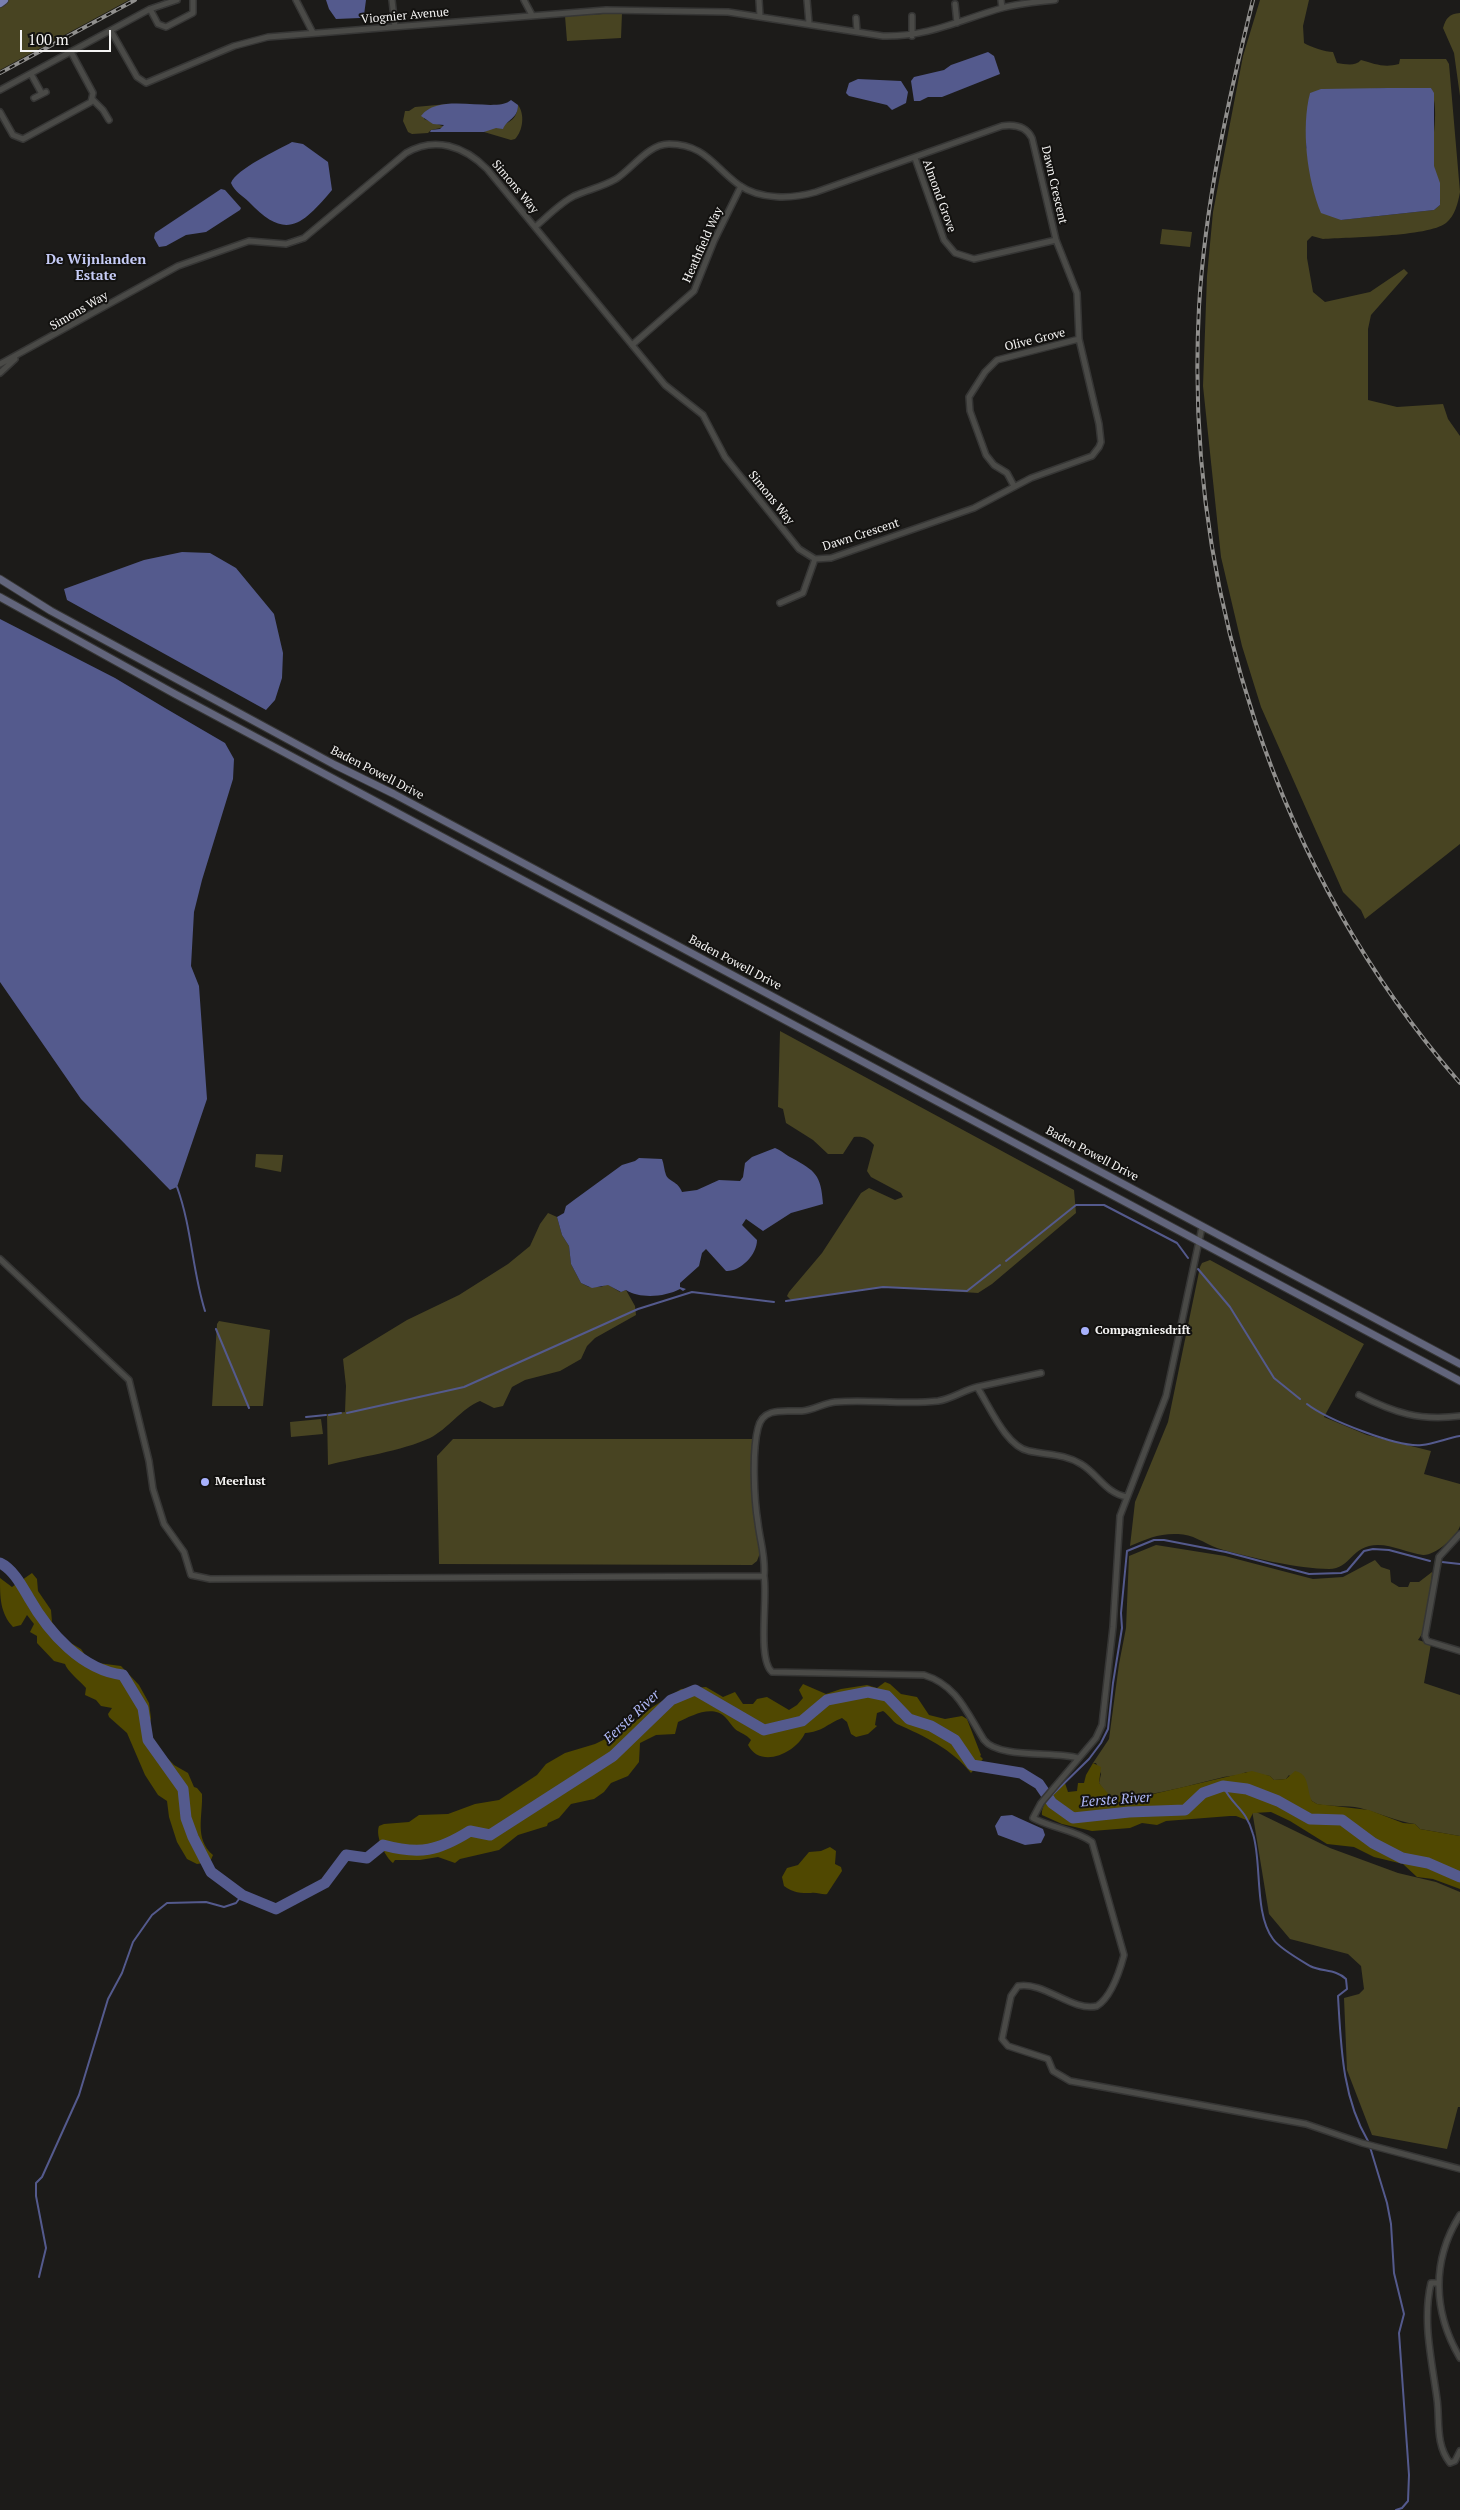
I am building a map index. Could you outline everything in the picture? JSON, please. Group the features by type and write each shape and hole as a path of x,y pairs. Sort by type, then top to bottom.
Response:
{"main road":[{"path":"0,2 4,0"},
{"name":"Baden Powell Drive","path":"0,579 51,611 335,765 412,803 1460,1364"},
{"name":"Baden Powell Drive","path":"0,597 166,690 1460,1381"}],"street":[{"path":"0,90 150,9 177,0"},
{"path":"150,9 158,24 166,26 193,14 194,0"},
{"path":"296,0 313,34"},
{"path":"392,0 395,27"},
{"path":"524,0 532,15"},
{"path":"759,0 760,16"},
{"path":"807,0 809,23"},
{"path":"1001,0 1002,8"},
{"name":"Viognier Avenue","path":"111,31 136,77 146,83 234,46 268,37 606,10 728,12 809,23 883,36 912,36 1020,3 1055,0"},
{"path":"955,4 956,23"},
{"path":"912,16 912,36"},
{"path":"856,18 857,31"},
{"path":"72,52 93,94 92,100"},
{"path":"31,74 44,93 34,98"},
{"path":"0,112 12,135 23,139 92,100"},
{"path":"92,100 103,110 109,120"},
{"name":"Dawn Crescent","path":"535,227 572,197 617,178 644,156 660,146 668,144 692,148 707,155 741,186 773,196 800,196 915,158 1002,126 1015,125 1024,128 1032,138 1056,240 1076,287 1079,339 1100,424 1101,442 1092,456 1014,486 974,508 831,558 815,559"},
{"name":"Simons Way","path":"0,364 17,357 178,266 248,241 286,244 304,238 401,157 421,146 447,145 471,155 487,168 665,385 703,414 725,457 800,549 815,559"},
{"name":"Almond Grove","path":"915,158 944,240 955,252 974,259 1056,240"},
{"name":"Heathfield Way","path":"632,345 694,291 714,241 741,186"},
{"name":"Olive Grove","path":"1014,486 1007,473 994,465 986,455 970,410 969,397 985,372 997,360 1079,339"},
{"name":"Simons Way","path":"0,374 17,357"},
{"path":"780,603 803,593 815,559"},
{"path":"1202,1227 1166,1396 1127,1497 1119,1524 1113,1628 1102,1725 1096,1738 1054,1786 1041,1803 1033,1818 1046,1825 1084,1837 1092,1842 1124,1954 1106,1996 1097,2006 1082,2005 1029,1985 1018,1986 1011,1996 1002,2039 1008,2046 1048,2059 1053,2071 1070,2081 1306,2124 1362,2143 1460,2169"},
{"path":"0,1259 129,1380 164,1524 168,1532 182,1548 188,1571 195,1577 210,1579 398,1579 764,1576"},
{"path":"1041,1373 964,1390 944,1400 873,1403 835,1402 803,1411 773,1411 762,1418 758,1427 755,1475 756,1514 763,1554 766,1602 764,1660 772,1672 778,1674 924,1675 936,1679 953,1691 984,1740 991,1746 1029,1753 1062,1753 1078,1758"},
{"path":"977,1387 1005,1433 1021,1448 1047,1452 1077,1461 1116,1495 1127,1497"},
{"path":"1359,1394 1384,1407 1411,1416 1460,1416"},
{"path":"1460,1534 1440,1558 1425,1636 1427,1641 1460,1652"},
{"path":"1460,2215 1440,2258 1438,2283 1448,2333 1460,2358"},
{"path":"1438,2283 1431,2283 1427,2304 1439,2435 1450,2462 1455,2461 1460,2451"}],"shaded area":[{"path":"8,0 129,0 0,70 0,5"},
{"path":"1260,0 1309,0 1303,26 1304,43 1318,49 1333,52 1337,63 1353,64 1361,60 1389,66 1399,64 1400,59 1446,59 1449,64 1460,192 1452,217 1437,228 1406,234 1323,239 1312,236 1307,241 1307,258 1313,292 1325,302 1370,292 1404,269 1408,273 1371,315 1368,329 1368,400 1397,407 1443,404 1448,419 1460,436 1460,844 1365,919 1361,910 1343,892 1261,707 1242,646 1221,557 1203,386 1207,276 1213,212 1243,56","holes":["1387,88 1431,88 1435,109 1433,157 1440,205 1434,210 1341,220 1306,147 1310,93"]},
{"path":"622,13 621,38 567,41 565,16"},
{"path":"1460,13 1460,96 1454,53 1443,28 1448,17"},
{"path":"448,104 427,110 424,119 445,127 431,130 428,133 412,134 408,132 403,121 405,111 415,107"},
{"path":"518,105 522,113 522,122 520,132 515,139 511,140 484,132 510,121 517,112"},
{"path":"1162,229 1192,232 1190,247 1160,244"},
{"path":"780,1031 1074,1190 1076,1213 992,1284 978,1293 883,1287 791,1300 787,1296 789,1292 822,1253 861,1193 869,1188 895,1200 903,1197 901,1193 871,1177 867,1171 874,1145 867,1139 854,1137 843,1154 828,1154 813,1140 786,1123 783,1109 778,1107"},
{"path":"256,1154 283,1155 281,1172 255,1167"},
{"path":"548,1213 557,1217 562,1235 569,1246 571,1264 581,1283 589,1287 601,1287 607,1284 620,1292 626,1290 635,1306 636,1315 595,1338 587,1346 581,1359 560,1371 525,1380 512,1387 503,1406 494,1408 480,1401 467,1408 437,1434 419,1443 328,1465 327,1414 345,1412 346,1386 343,1359 407,1320 459,1295 508,1264 530,1246 540,1224"},
{"path":"1210,1260 1364,1344 1324,1417 1367,1435 1431,1451 1424,1474 1460,1484 1460,1526 1444,1545 1433,1552 1423,1555 1389,1546 1369,1546 1356,1553 1342,1565 1329,1569 1288,1565 1243,1555 1217,1548 1183,1534 1159,1536 1130,1546 1135,1502 1168,1422 1200,1267 1202,1263"},
{"path":"219,1321 270,1330 263,1406 212,1406 217,1324"},
{"path":"321,1419 323,1434 291,1437 290,1422"},
{"path":"453,1439 753,1439 755,1523 760,1553 757,1561 752,1565 439,1564 437,1456"},
{"path":"1156,1545 1225,1556 1313,1579 1343,1577 1375,1560 1381,1567 1390,1570 1391,1582 1399,1587 1408,1587 1410,1582 1419,1582 1432,1572 1428,1617 1426,1626 1418,1640 1431,1644 1424,1683 1460,1695 1460,1836 1420,1829 1415,1824 1360,1808 1317,1804 1312,1801 1289,1775 1286,1779 1274,1780 1270,1776 1246,1772 1240,1775 1223,1777 1146,1795 1118,1797 1107,1795 1099,1783 1101,1774 1096,1763 1093,1763 1109,1739 1126,1628 1129,1556"},
{"path":"32,1573 37,1579 38,1591 51,1610 52,1622 64,1639 81,1649 90,1662 121,1666 139,1685 149,1703 151,1718 149,1729 154,1744 174,1765 188,1773 194,1787 202,1794 201,1834 207,1849 213,1855 210,1862 197,1864 187,1859 177,1842 169,1817 167,1801 158,1795 145,1775 127,1733 109,1717 108,1714 112,1708 101,1706 96,1700 85,1695 86,1688 65,1664 54,1661 37,1643 37,1636 30,1632 34,1624 27,1615 21,1625 13,1627 5,1616 0,1592 0,1578 12,1587"},
{"path":"885,1682 901,1694 917,1697 929,1715 945,1719 962,1716 967,1719 980,1756 983,1759 971,1773 946,1750 927,1738 897,1724 883,1711 877,1713 875,1725 877,1726 868,1734 856,1737 851,1734 847,1722 842,1718 820,1729 805,1733 801,1740 787,1752 770,1757 761,1756 754,1752 748,1745 751,1740 735,1729 720,1713 708,1711 695,1714 678,1722 675,1734 656,1735 640,1743 639,1762 628,1776 611,1783 604,1792 594,1799 571,1804 559,1818 548,1823 547,1826 518,1835 499,1850 460,1859 455,1863 438,1857 420,1860 395,1860 393,1863 384,1851 378,1835 379,1826 384,1824 409,1822 419,1815 448,1814 475,1804 499,1800 537,1775 546,1764 565,1753 595,1744 628,1728 651,1708 681,1689 706,1687 723,1697 735,1692 743,1704 753,1704 757,1699 767,1697 789,1710 803,1698 799,1690 803,1684 826,1694 841,1689 867,1685 877,1688"},
{"path":"1093,1763 1101,1767 1099,1783 1110,1796 1149,1795 1252,1771 1270,1776 1274,1780 1286,1779 1295,1771 1303,1775 1312,1801 1317,1804 1369,1810 1403,1823 1415,1824 1420,1829 1460,1836 1460,1889 1433,1879 1417,1877 1403,1864 1374,1857 1354,1847 1327,1844 1290,1821 1271,1812 1253,1813 1249,1821 1236,1816 1230,1816 1166,1821 1157,1825 1142,1823 1130,1828 1092,1831 1062,1824 1042,1815 1046,1801 1053,1791 1065,1783 1068,1792 1077,1791 1078,1783 1084,1783"},
{"path":"1252,1810 1330,1848 1398,1873 1436,1882 1460,1892 1460,2107 1458,2107 1447,2149 1372,2135 1347,2070 1344,1998 1359,1994 1364,1989 1361,1966 1348,1954 1290,1939 1269,1914"},
{"path":"830,1847 836,1851 835,1864 841,1867 842,1871 827,1894 797,1892 784,1886 782,1877 787,1868 798,1865 809,1852 821,1851"}],"water":[{"path":"326,0 366,0 364,15 360,18 336,19 329,9"},
{"path":"988,52 994,56 1000,74 942,97 928,97 920,101 914,101 911,81 914,77 944,70 951,65"},
{"path":"858,79 901,81 908,92 906,103 892,110 887,105 849,96 846,93 849,83"},
{"path":"1431,88 1434,93 1434,166 1440,183 1440,205 1434,210 1341,220 1321,213 1312,185 1307,153 1306,122 1310,93 1321,89"},
{"path":"511,100 518,105 518,110 503,129 496,128 484,132 430,132 431,130 440,129 444,125 433,124 421,116 429,109 441,105 493,105 504,104"},
{"path":"292,142 303,144 328,162 332,190 302,220 283,225 262,214 231,183 234,178 249,166"},
{"path":"221,189 225,190 241,208 240,210 206,232 186,235 166,246 159,247 154,238 155,233"},
{"path":"182,552 210,553 236,568 274,614 283,653 282,678 275,700 266,710 67,600 64,589 144,560"},
{"path":"0,619 115,678 225,743 234,759 233,779 194,912 191,966 199,986 207,1099 177,1187 170,1190 81,1099 0,982"},
{"path":"775,1148 811,1170 821,1186 823,1204 791,1213 763,1231 746,1219 742,1225 757,1240 751,1257 742,1266 726,1271 706,1249 702,1253 699,1266 680,1283 680,1287 686,1289 683,1291 680,1289 667,1294 645,1296 626,1290 621,1292 608,1285 592,1288 581,1283 571,1264 569,1246 562,1235 557,1217 564,1213 566,1206 622,1165 639,1158 662,1159 667,1177 682,1192 697,1190 719,1180 740,1181 743,1177 745,1163 752,1157"},
{"path":"1012,1815 1043,1829 1045,1835 1041,1843 1025,1845 998,1835 995,1826 1001,1816"}],"waterway":[{"path":"177,1187 186,1218 197,1280 205,1311"},
{"path":"1006,1261 1076,1205 1104,1205 1177,1243 1188,1258"},
{"path":"786,1301 883,1287 967,1291 1000,1265"},
{"path":"1198,1269 1230,1307 1274,1378 1300,1399"},
{"path":"347,1413 464,1387 638,1309 692,1292 774,1302"},
{"path":"216,1329 249,1408"},
{"path":"1307,1404 1345,1424 1380,1437 1411,1445 1422,1445 1460,1436"},
{"path":"329,1415 341,1413"},
{"path":"306,1417 326,1415"},
{"path":"1049,1798 1089,1759 1101,1743 1108,1729 1122,1628 1121,1613 1127,1551 1154,1540 1164,1540 1226,1552 1309,1574 1341,1573 1347,1571 1364,1551 1373,1549 1389,1550 1430,1561"},
{"path":"1442,1562 1460,1564"},
{"name":"Eerste River","path":"0,1563 13,1574 46,1624 68,1648 94,1666 108,1672 123,1675 143,1708 148,1740 183,1789 186,1818 193,1837 211,1872 242,1895 276,1909 325,1883 346,1855 367,1858 383,1845 408,1850 428,1849 448,1843 470,1831 490,1835 613,1756 671,1700 695,1690 764,1730 802,1721 827,1700 868,1692 887,1696 909,1719 931,1726 955,1740 972,1765 1021,1773 1039,1784 1052,1803 1073,1818 1129,1812 1185,1810 1203,1793 1223,1786 1247,1789 1278,1801 1310,1819 1342,1820 1373,1843 1402,1858 1428,1863 1460,1877"},
{"path":"1223,1786 1247,1818 1253,1834 1256,1846 1263,1916 1273,1939 1285,1950 1310,1966 1333,1972 1346,1979 1347,1989 1338,1996 1344,2071 1353,2107 1368,2141"},
{"path":"39,2277 46,2248 36,2196 36,2183 42,2177 79,2095 108,1999 122,1973 133,1942 152,1915 167,1903 206,1902 224,1907 236,1903 242,1895"},
{"path":"1370,2147 1387,2203 1391,2224 1394,2273 1404,2314 1399,2333 1409,2475 1408,2501 1402,2508 1396,2510"}],"railway":[{"path":"0,73 135,0"},
{"path":"1253,0 1235,76 1212,191 1206,229 1199,307 1198,412 1208,516 1226,620 1255,720 1293,818 1339,912 1395,1001 1460,1083"}],"place":[{"name":"Compagniesdrift","path":"1085,1331"},
{"name":"Meerlust","path":"205,1482"}],"district":[{"name":"De Wijnlanden Estate","path":"96,268"}]}
